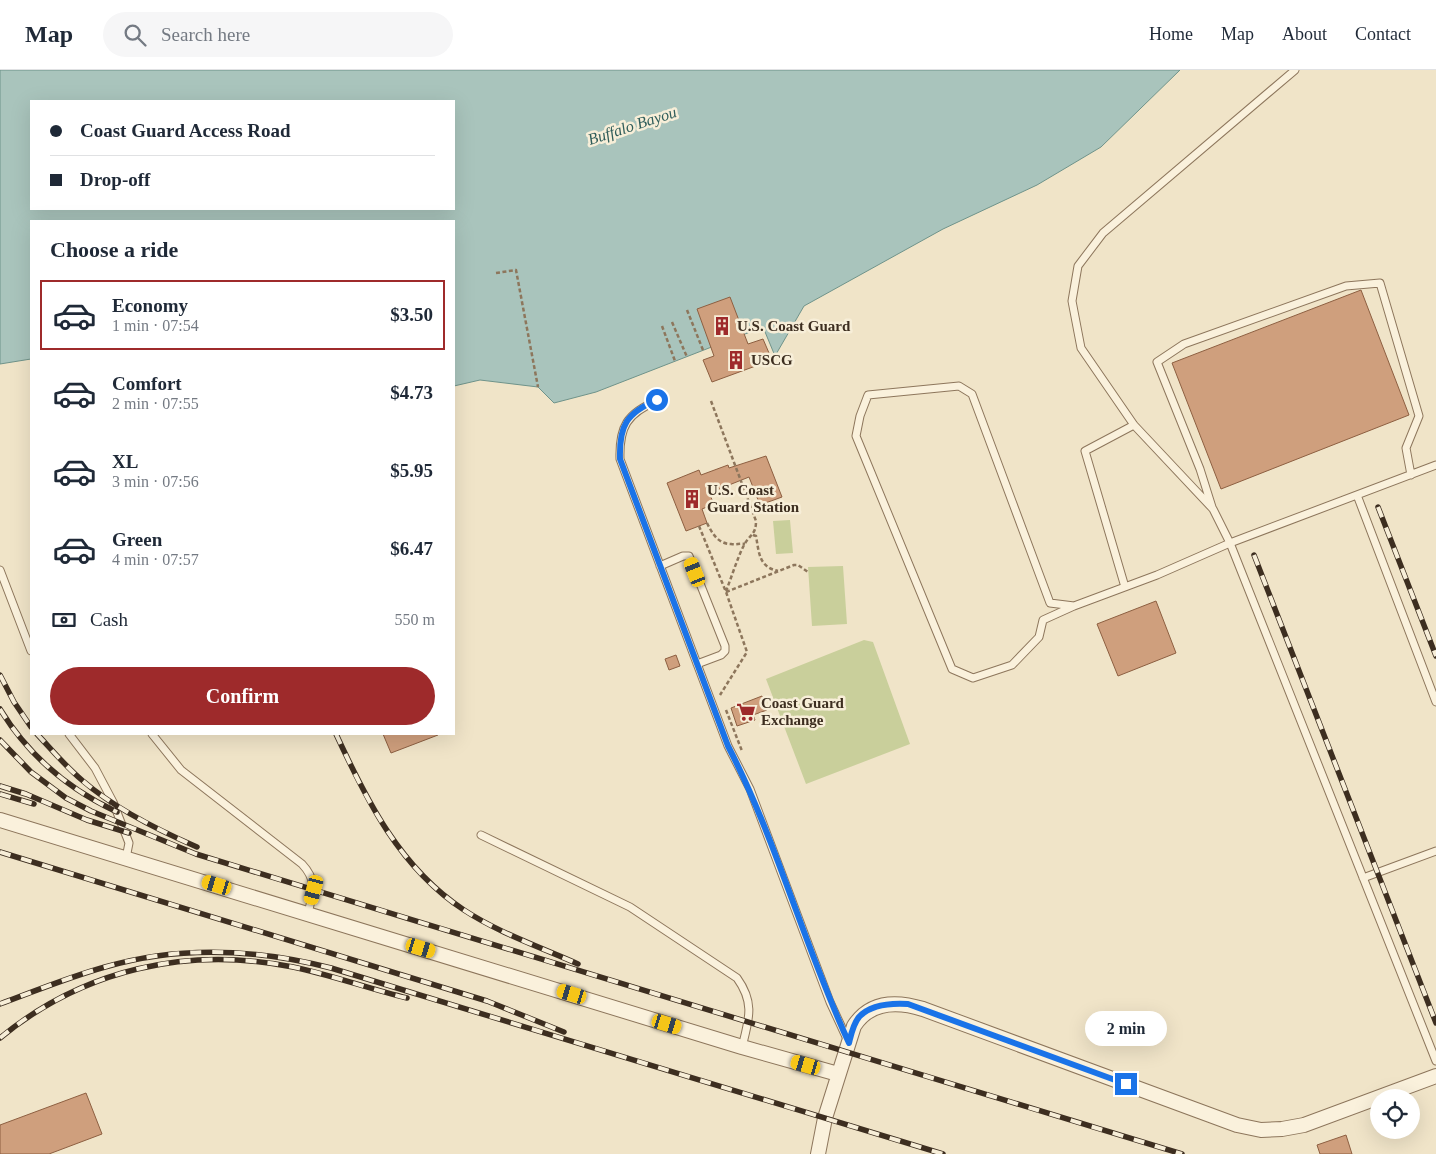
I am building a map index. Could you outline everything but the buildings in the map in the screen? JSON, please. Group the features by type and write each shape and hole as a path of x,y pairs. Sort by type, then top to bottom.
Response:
{"street":[{"path":"0,820 742,1047 838,1074"},
{"path":"818,1154 825,1118 854,1026 859,1018 868,1011 894,1003 908,1004 1237,1125 1261,1130 1282,1130 1304,1125 1436,1076"}],"lane":[{"path":"1213,509 1134,425 1081,348 1072,301 1078,266 1103,233 1295,70"},
{"path":"1411,475 1406,448 1419,416 1380,283 1346,286 1184,344 1157,362 1200,469 1213,509 1230,543 1436,1061"},
{"path":"1074,606 1050,603 972,394 959,386 868,395 860,416 856,436 952,669 973,678 1012,665 1039,637 1043,620 1074,606 1157,575 1230,543 1436,465"},
{"path":"657,400 641,407 625,423 620,441 620,459 728,746 750,789 830,1002 849,1043"},
{"path":"1125,587 1085,451 1134,425"},
{"path":"1357,495 1436,702"},
{"path":"660,566 683,556 689,556 725,646 725,651 721,655 697,664"},
{"path":"0,570 30,648"},
{"path":"71,735 95,768 113,802 129,843 126,858"},
{"path":"153,735 181,770 302,864 309,873 314,890 308,913"},
{"path":"481,835 630,907 737,978 745,989 750,1006 749,1022 742,1047"},
{"path":"1363,878 1436,851"}],"path":[{"path":"496,273 516,270 538,387"},
{"path":"687,310 703,350"},
{"path":"672,322 687,357"},
{"path":"662,326 675,361"},
{"path":"711,401 754,512 756,528 753,535 744,544 726,592"},
{"path":"707,523 715,538 722,542 730,545 744,544"},
{"path":"699,526 726,592 747,652 720,694 744,754"},
{"path":"753,535 756,536 759,556 764,564 768,568 780,571"},
{"path":"726,592 798,565 808,572"}],"green space":[{"path":"790,520 793,553 776,554 773,521"},
{"path":"843,566 847,624 812,626 808,567"},
{"path":"864,640 873,642 910,744 806,784 766,679"}],"water":[{"name":"Buffalo Bayou","path":"0,70 1180,70 1101,147 1037,185 943,229 804,306 775,356 763,327 596,392 554,403 538,387 480,380 455,386 455,220 30,220 30,359 0,364"}],"railway":[{"path":"1378,507 1436,656"},
{"path":"1254,555 1436,1023"},
{"path":"0,675 14,702 30,726"},
{"path":"0,709 11,726 36,756 82,793 117,812"},
{"path":"38,735 77,776 95,791 122,809 168,834 197,847"},
{"path":"336,735 360,784 388,831 421,874 441,893 464,910 505,933 578,964"},
{"path":"0,740 31,772 66,798 91,811 196,854 1182,1154"},
{"path":"0,786 26,794 87,820 129,833"},
{"path":"0,794 34,804"},
{"path":"0,852 487,1001 564,1032"},
{"path":"0,1004 78,975 133,960 161,955 218,952 275,957 331,968 943,1154"},
{"path":"0,1038 32,1014 66,995 102,980 138,969 176,962 214,960 253,961 293,967 407,998"}],"place":[{"name":"U.S. Coast Guard","path":"722,326"},
{"name":"USCG","path":"736,360"},
{"name":"U.S. Coast Guard Station","path":"692,499"},
{"name":"Coast Guard Exchange","path":"746,712"}],"route":[{"path":"657,400 641,407 625,423 620,441 620,459 728,746 750,789 830,1002 849,1043 854,1026 859,1018 868,1011 894,1003 908,1004 1126,1084"}]}
